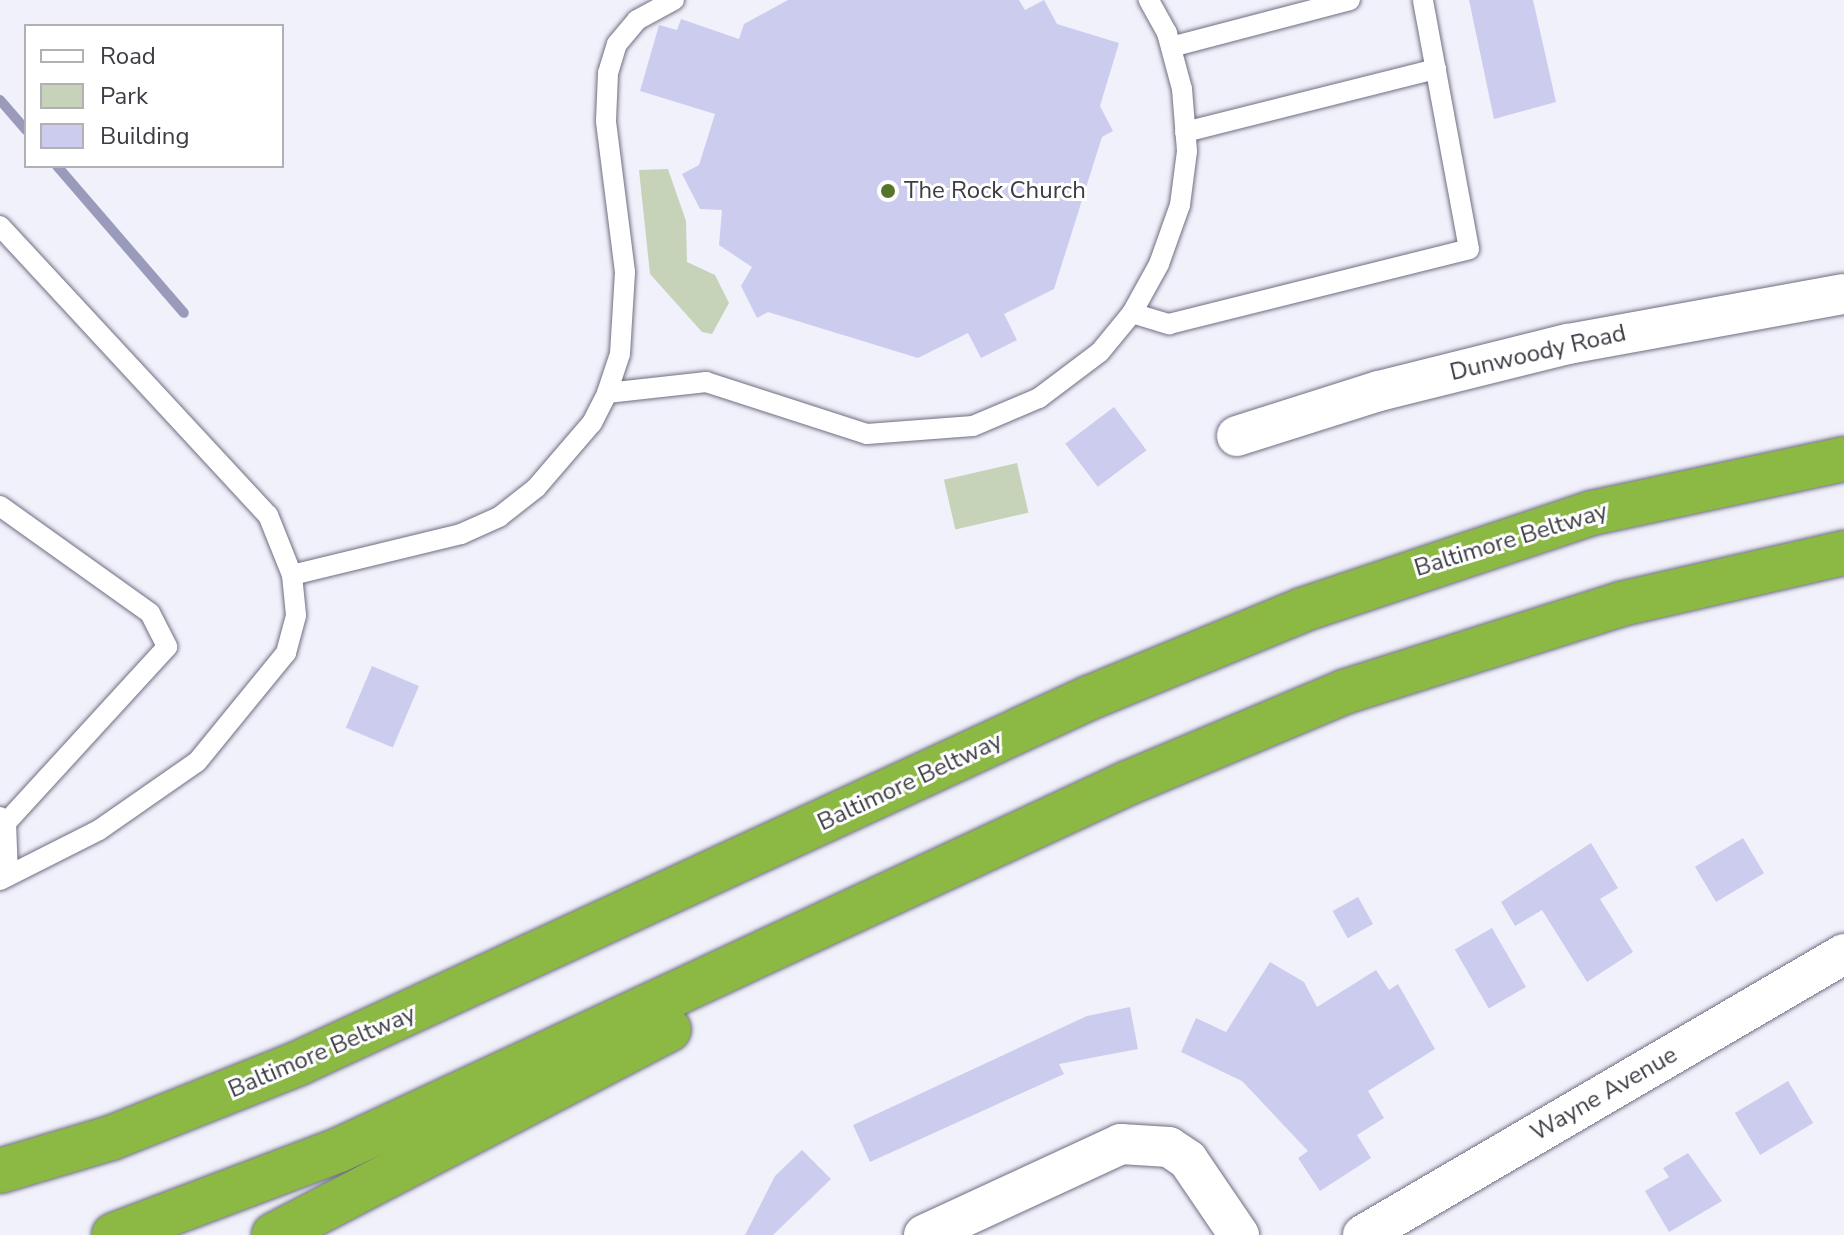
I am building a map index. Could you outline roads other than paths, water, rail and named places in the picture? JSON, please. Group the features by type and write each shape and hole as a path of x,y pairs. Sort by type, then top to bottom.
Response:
{"highway":[{"name":"Baltimore Beltway","path":"0,1171 111,1138 299,1063 1089,698 1302,610 1592,513 1844,459"},
{"path":"114,1235 353,1144 1128,783 1344,692 1487,643 1621,604 1844,553"},
{"path":"274,1235 1128,783"}],"street":[{"name":"Dunwoody Road","path":"1237,436 1379,391 1568,344 1844,294"},
{"name":"Wayne Avenue","path":"1363,1235 1844,954"},
{"path":"924,1235 1121,1144 1169,1147 1188,1160 1239,1235"}],"lane":[{"path":"292,575 383,557 499,517 567,456 607,393 620,354 625,272 606,121 608,73 617,44 637,20 674,0"},
{"path":"607,393 706,382 867,434 973,426 1039,398 1100,352 1132,313 1159,264 1180,205 1185,132 1171,47 1149,0"},
{"path":"1171,47 1350,0"},
{"path":"1132,313 1169,324 1469,249 1423,0"},
{"path":"1185,132 1436,69"},
{"path":"0,226 268,515 292,575 296,615 286,653 216,742 99,830 4,878 3,820 167,647 150,613 0,506"}],"waterway":[{"path":"0,100 24,128"},
{"path":"59,168 184,313"}],"place":[{"name":"The Rock Church","path":"888,191"}]}
